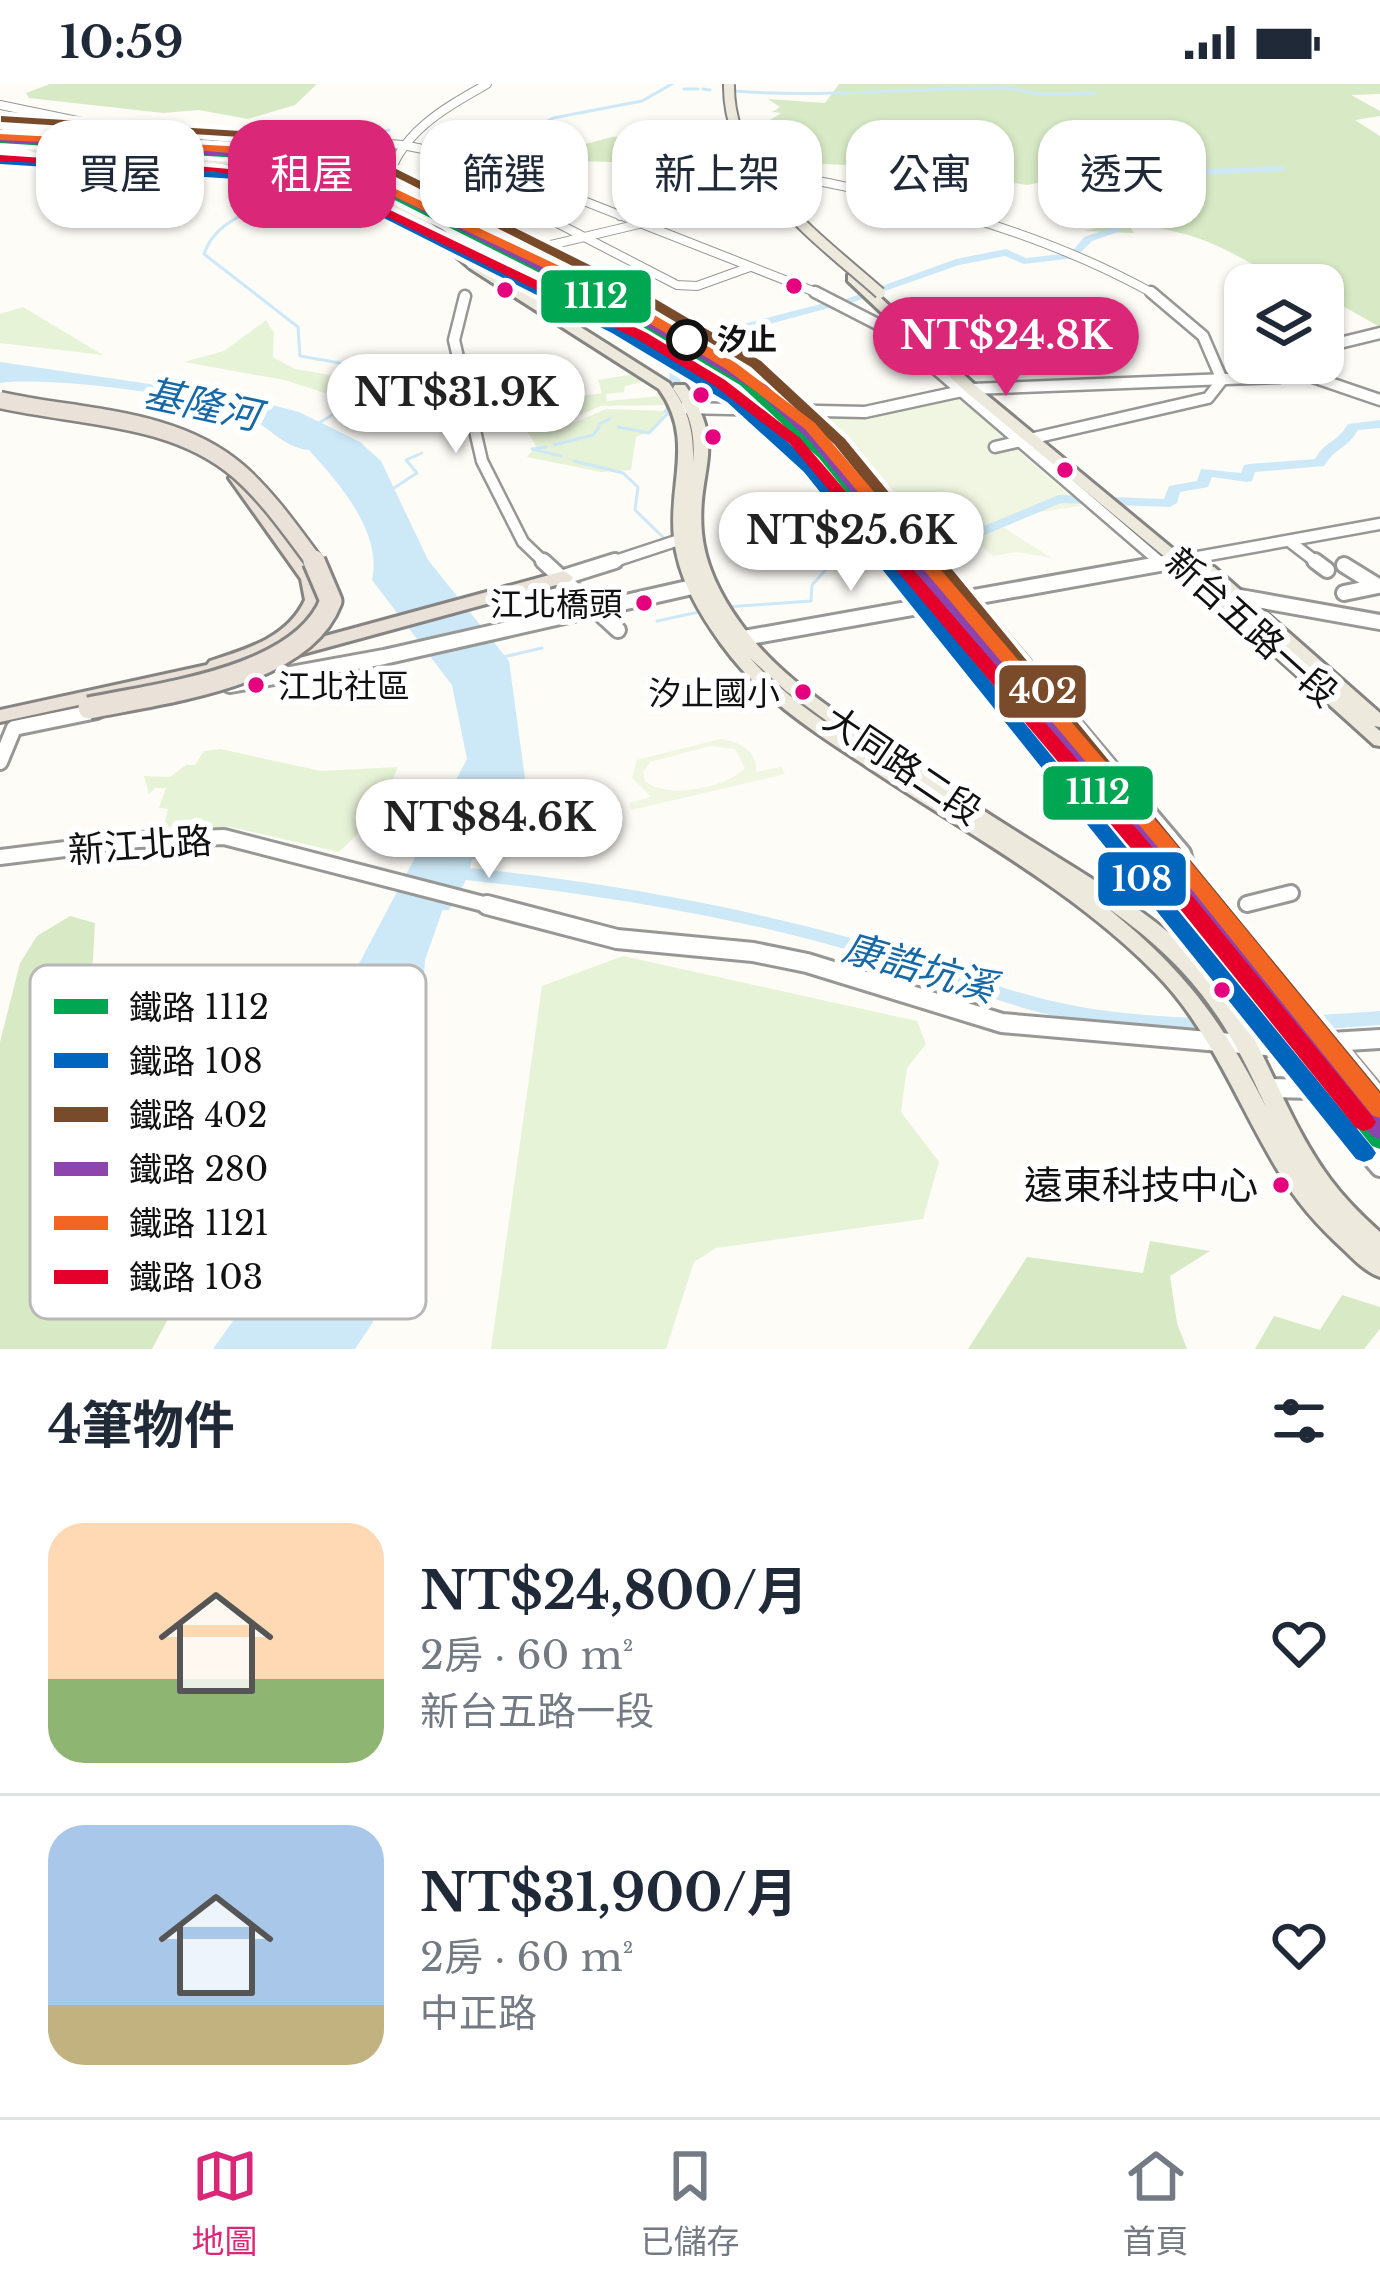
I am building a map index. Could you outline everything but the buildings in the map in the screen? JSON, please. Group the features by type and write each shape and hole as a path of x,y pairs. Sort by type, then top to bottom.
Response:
{"highway":[{"path":"0,403 164,437 208,456 238,478 310,578 315,600 305,621 289,634 251,654 176,679"},
{"path":"0,403 160,430 214,452 259,488 319,568 331,596 327,617 316,631 279,655 224,677 0,721"},
{"path":"82,705 564,577"}],"main road":[{"path":"726,84 729,124 748,157 798,217 990,389 1033,439"},
{"path":"726,84 721,121 752,176 966,390 1033,439"},
{"path":"0,134 36,150"},
{"path":"396,201 476,262 677,394"},
{"name":"大同路二段","path":"677,394 702,432 678,540 700,590 766,685 1101,911 1206,999 1238,1044"},
{"name":"新台五路一段","path":"1033,439 1177,559 1380,741"},
{"name":"新台五路一段","path":"1177,559 1240,597 1380,722"},
{"path":"1238,1044 1267,1088 1302,1163 1341,1213 1380,1247"},
{"path":"1238,1044 1288,1168 1340,1233 1380,1267"}],"street":[{"path":"431,120 487,84"},
{"path":"0,105 82,122 420,149"},
{"path":"412,124 420,124"},
{"path":"396,152 420,129"},
{"path":"0,148 36,154"},
{"path":"822,180 866,187 985,222 1130,279 1185,312 1220,360 1222,380 1208,398 995,447"},
{"path":"503,228 710,340 810,411 1183,854 1186,864"},
{"path":"566,228 677,285 697,286 750,268"},
{"path":"476,262 532,247 592,242 629,228"},
{"path":"649,228 846,304 893,332 966,390"},
{"path":"466,296 454,340 482,460 518,535 617,630"},
{"path":"1344,342 1380,333"},
{"path":"677,394 810,411 865,412 966,390 1222,380"},
{"path":"1343,384 1380,400"},
{"path":"731,633 968,597 1380,524"},
{"path":"564,577 678,540"},
{"path":"1289,541 1342,592 1378,586 1344,565"},
{"path":"0,762 14,728 392,656 598,608 700,590"},
{"path":"1240,597 1380,622"},
{"name":"新江北路","path":"0,857 224,837 617,940 754,952 807,963 1001,1023 1238,1044"},
{"path":"1247,904 1291,893"},
{"path":"1238,1044 1334,1045 1380,1039"},
{"path":"1334,1045 1380,1100"},
{"path":"1267,1088 1286,1084 1313,1089 1380,1167"}],"green space":[{"path":"50,84 317,84 295,105 248,119 199,110 163,113 29,98 26,93"},
{"path":"839,84 1380,84 1380,94 1351,95 1380,111 1380,116 1355,120 1380,136 1380,327 1344,307 1344,264 1253,264 1190,236 1155,228 1206,228 1206,120 1038,120 1038,183 1027,185 1014,183 1014,120 846,120 846,165 822,164 822,120 770,120 781,113 772,112 780,107 768,99 825,103"},
{"path":"612,137 612,162 588,161 588,143"},
{"path":"1131,228 1134,233 1084,231"},
{"path":"23,307 103,355 0,343 0,314"},
{"path":"266,320 274,333 273,357 295,369 330,375 337,385 331,395 284,380 184,362 224,351"},
{"path":"635,374 646,381 625,386 624,392 606,394 607,401 661,396 668,405 600,406 567,421 551,422 547,401 602,393 598,380"},
{"path":"956,396 1081,506 1026,514 1001,526 1052,558 1017,552 993,556 951,520 915,526 818,416"},
{"path":"606,409 666,411 654,429 636,437 631,470 601,472 527,457 536,446 525,427 569,425"},
{"path":"721,739 746,749 754,758 756,772 781,767 785,774 631,810 629,803 651,797 632,778 637,760","holes":["710,746 735,749 745,768 724,781 681,791 645,781 643,773 650,762"]},
{"path":"220,749 321,771 398,767 378,814 339,852 231,827 164,827 168,809 159,808 166,788 155,788 149,794 144,776 170,777 186,765 195,765 204,751"},
{"path":"70,916 95,923 93,965 30,965 30,1319 168,1319 152,1349 0,1349 0,1042 20,963 37,936"},
{"path":"623,956 917,1021 926,1044 907,1068 901,1112 939,1162 923,1219 716,1248 694,1262 666,1349 491,1349 542,986"},
{"path":"1150,1241 1210,1251 1170,1276 1177,1323 1187,1349 968,1349 1027,1257 1143,1273"},
{"path":"1342,1295 1380,1307 1380,1329 1364,1349 1255,1349 1274,1316 1320,1330"}],"water":[{"path":"0,362 245,398 299,412 360,442 381,461 428,560 509,661 526,786 515,840 458,866 425,965 358,965 467,759 452,685 372,580 371,544 345,493 309,450 291,445 244,415 159,394 87,385 0,383"},
{"path":"234,1319 374,1319 355,1349 213,1349"}],"waterway":[{"path":"550,120 642,101 672,84"},
{"path":"734,91 1002,88 1039,94 1095,93"},
{"path":"684,89 698,89"},
{"path":"703,89 710,90"},
{"path":"1076,252 1088,239 1117,229 1111,218 1134,215 1136,203 1165,190 1164,186 1186,181 1191,172 1280,169"},
{"path":"319,423 358,399 367,384 363,374 340,363 300,356 298,327 204,254 222,228 269,201 346,220 400,211"},
{"path":"409,207 420,202"},
{"path":"847,301 956,262 1006,252 1024,261 1071,256"},
{"path":"669,412 674,404 675,346 836,303"},
{"path":"618,427 649,433 669,412"},
{"path":"599,424 610,419"},
{"path":"939,549 1059,499 1170,503 1174,489 1203,484 1206,472 1247,478 1249,468 1319,463 1328,448 1345,441 1353,427 1380,424"},
{"path":"554,445 593,435 599,427"},
{"path":"534,449 546,447"},
{"path":"532,449 561,456"},
{"path":"394,488 417,473 406,460 422,453"},
{"path":"574,461 623,473 638,487 635,510 664,538"},
{"path":"894,556 931,551"},
{"path":"727,607 811,601 812,585 840,554 894,556"},
{"path":"657,621 699,612"},
{"path":"503,657 542,648"},
{"name":"基隆河","path":"460,873 467,841"},
{"name":"基隆河","path":"442,906 460,873"},
{"name":"康誥坑溪","path":"460,873 610,892 757,920 1080,1014 1230,1025 1380,1018"}],"railway":[{"path":"870,513 935,582"}],"rail line":[{"name":"402","path":"1,119 274,136 366,158 636,293 756,364 840,442 1380,1107"},
{"name":"1121","path":"0,137 227,149 349,171 611,295 731,366 810,426 1163,841 1380,1109"},
{"name":"280","path":"0,139 274,156 363,177 631,312 761,388 815,438 909,550 1380,1130"},
{"name":"1112","path":"0,140 271,157 359,178 627,312 745,382 824,455 1380,1140"},
{"name":"103","path":"0,158 258,173 342,191 642,336 720,383 795,441 1147,854 1364,1122"},
{"name":"108","path":"0,161 268,178 352,198 617,330 732,399 809,469 1364,1153"}],"place":[{"name":"汐止","path":"687,340"},
{"name":"江北橋頭","path":"644,603"},
{"name":"江北社區","path":"256,685"},
{"name":"汐止國小","path":"803,692"},
{"name":"遠東科技中心","path":"1281,1185"}]}
